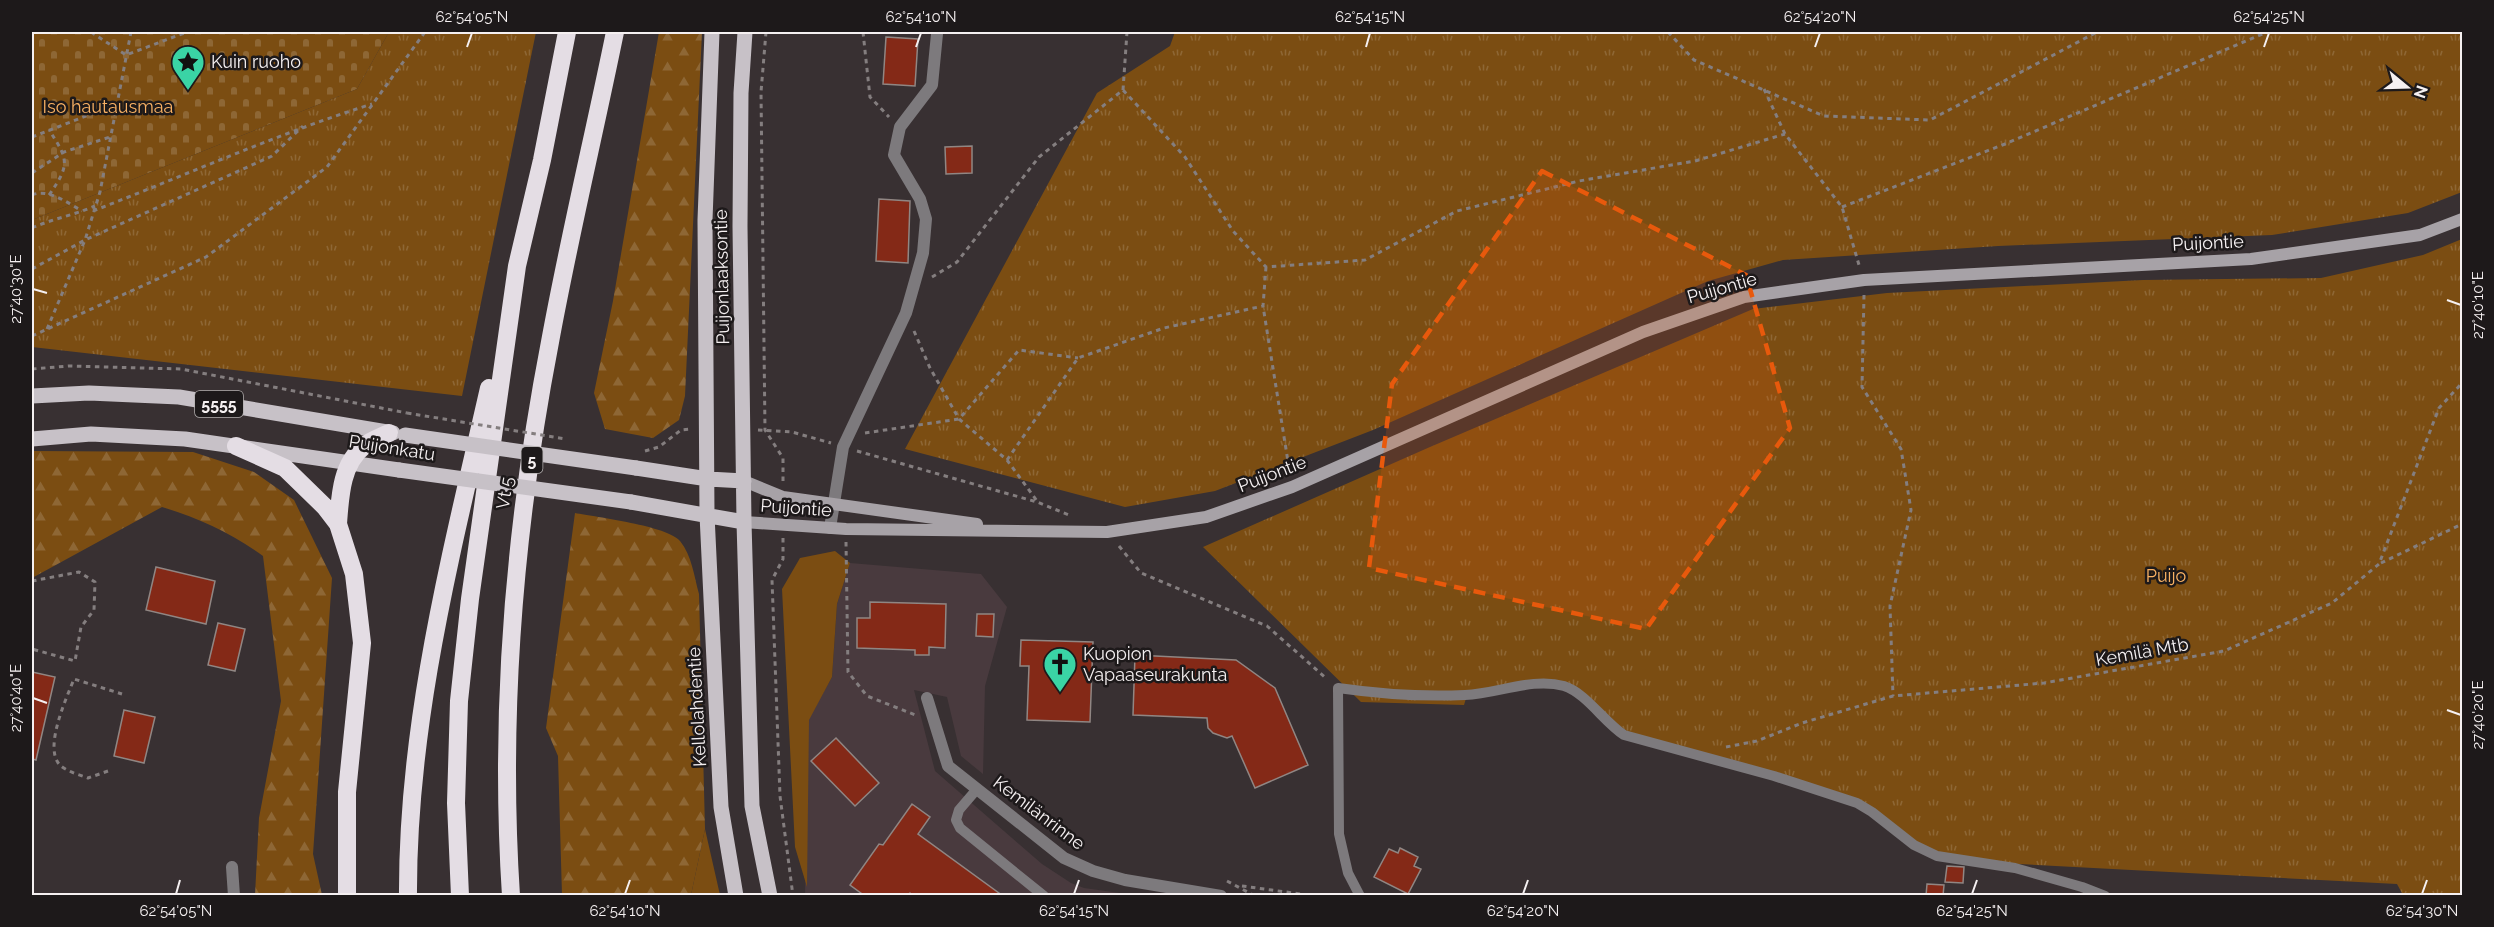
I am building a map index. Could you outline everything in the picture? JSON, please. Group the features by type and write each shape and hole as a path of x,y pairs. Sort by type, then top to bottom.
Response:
{"highway":[{"name":"Vt 5","path":"460,896 456,803 459,702 470,599 517,266 542,160 567,32"},
{"name":"Vt 5","path":"511,896 506,771 518,553 550,342 615,32"},
{"path":"408,896 411,789 440,605 517,266"},
{"path":"338,524 341,490 351,462 364,446 397,434"},
{"path":"236,446 285,468 319,501 338,524 354,574 362,643 347,792 347,896"}],"main road":[{"name":"Puijonlaaksontie","path":"707,515 705,220 712,32"},
{"name":"Puijonlaaksontie","path":"744,522 740,226 741,93 745,32"},
{"name":"Puijonkatu","path":"32,396 88,393 179,397 397,434 708,478 744,481"},
{"name":"Puijonkatu","path":"32,438 91,434 184,439 631,502 744,522"},
{"name":"Kellolahdentie","path":"707,515 721,807 736,896"},
{"path":"744,522 752,806 770,896"}],"street":[{"path":"830,528 843,447 906,313 915,288 923,253 926,219 920,199 894,155 900,127 932,85 937,34"},
{"name":"Puijontie","path":"744,522 846,529 1107,532 1206,518 1292,487 1643,332 1744,297 1864,280 2251,259 2420,235 2463,219"},
{"name":"Puijontie","path":"744,481 783,497 1026,531"},
{"name":"Kemilänrinne","path":"927,698 948,766 1064,858 1093,871 1125,880 1221,896"},
{"path":"232,867 234,896"}],"lane":[{"path":"1360,896 1348,873 1339,834 1338,688 1384,695 1466,695 1547,683 1566,687 1582,696 1610,726 1624,735 1774,776 1857,803 1914,845 1937,856 2014,868 2082,887 2105,896"},
{"path":"977,789 959,810 956,820 960,828 1044,896"}],"path":[{"path":"91,32 126,55"},
{"path":"47,329 85,240 95,206 131,32"},
{"path":"126,55 187,32"},
{"path":"32,336 206,257 327,167 425,32"},
{"path":"766,32 761,92 765,430 783,458 783,477"},
{"path":"863,32 870,97 900,127"},
{"path":"1127,32 1123,90 1185,157 1233,231 1266,267 1263,306 1292,487"},
{"path":"1668,32 1694,60 1824,116 1930,120 2097,32"},
{"path":"1842,207 2005,144 2267,32"},
{"path":"1764,89 1785,134 1842,207 1864,280 1862,387 1901,449 1911,510 1890,606 1893,696"},
{"path":"915,288 957,262 1039,157 1123,90"},
{"path":"93,211 303,126 374,103"},
{"path":"32,137 117,104"},
{"path":"32,269 85,240 272,156 303,126"},
{"path":"49,130 64,152 64,174 49,195"},
{"path":"1266,267 1365,260 1457,211 1579,181 1695,160 1785,134"},
{"path":"32,173 64,152 110,137"},
{"path":"32,195 36,193 49,195 82,211"},
{"path":"32,228 52,219 95,206"},
{"path":"849,435 959,418 1019,350 1078,358 1164,328 1263,306"},
{"path":"906,313 930,368 959,418 1007,460 1037,502"},
{"path":"1007,460 1078,358"},
{"path":"32,369 68,366 181,369 407,412 571,440"},
{"name":"Kemilä Mtb","path":"1725,747 1757,741 1802,723 1893,696 2044,683 2224,651 2332,603 2379,564 2439,408 2463,383"},
{"path":"642,452 659,447 681,430 689,429"},
{"path":"754,429 792,432 1037,502 1077,519"},
{"path":"2379,564 2463,524"},
{"path":"846,529 848,672 867,696 934,722"},
{"path":"1107,532 1141,573 1267,626 1338,688"},
{"path":"783,543 783,559 772,580 772,591 780,796 793,896"},
{"path":"32,581 79,572 95,582 95,597 94,610 81,627 75,661 32,649"},
{"path":"108,771 88,778 59,764 55,755 55,736 62,708 74,679 122,694"},
{"path":"1220,879 1240,886 1315,896"},
{"path":"1240,886 1255,896"}],"highlighted area":[{"path":"1542,171 1746,275 1790,428 1646,629 1369,568 1392,384"}],"shaded area":[{"path":"850,563 981,574 1007,607 985,686 983,774 961,756 947,697 914,690 935,771 1042,864 1071,883 1084,888 1134,895 805,896 808,720 832,677 837,604"}],"green space":[{"name":"Iso hautausmaa","path":"32,32 389,32 357,89 32,220"},
{"path":"389,32 536,32 462,396 32,347 32,220 357,89"},
{"path":"659,32 702,32 685,396 679,420 653,438 605,429 594,393 613,301"},
{"path":"1175,32 2462,32 2462,192 2408,213 2272,235 1998,246 1783,260 1708,281 1373,430 1215,491 1125,507 905,449 1097,93 1170,46"},
{"name":"Puijo","path":"2462,239 2462,895 2403,895 2397,884 1961,861 1937,856 1857,803 1639,741 1582,696 1547,683 1467,695 1464,705 1361,702 1203,547 1753,309 1887,293 2143,280 2321,278 2423,255"},
{"path":"32,451 193,452 254,472 294,500 332,578 313,854 322,895 255,895 259,818 281,701 263,556 214,527 162,507 32,578"},
{"path":"575,513 647,527 673,536 684,547 692,566 699,594 705,829 691,895 562,895 558,756 546,728"},
{"path":"835,551 850,563 837,604 832,677 809,720 807,887 795,847 782,589 800,558"},
{"path":"705,829 720,895 691,895"}],"building":[{"path":"886,37 918,39 915,86 883,84"},
{"path":"972,146 972,173 946,174 945,147"},
{"path":"879,199 910,201 908,263 876,261"},
{"path":"156,567 215,581 206,624 146,610"},
{"path":"870,602 946,604 945,648 929,647 929,655 915,655 915,650 857,648 857,618 870,618"},
{"path":"977,614 994,614 993,637 976,636"},
{"path":"218,623 245,629 235,671 208,665"},
{"name":"Kuopion Vapaaseurakunta","path":"1021,640 1093,642 1090,722 1027,720 1029,666 1020,666"},
{"path":"1135,655 1236,660 1275,688 1308,765 1255,788 1232,736 1227,738 1213,733 1208,728 1207,718 1133,715"},
{"path":"32,672 55,677 36,760 32,759"},
{"path":"124,710 155,717 144,763 114,756"},
{"path":"836,738 879,783 855,806 811,761"},
{"path":"912,804 930,817 918,834 1003,896 914,896 910,893 908,896 865,896 850,885 879,844 883,845"},
{"path":"1400,848 1418,857 1414,866 1421,869 1408,894 1374,877 1389,849 1398,853"},
{"path":"1947,866 1964,867 1963,883 1945,882"},
{"path":"1927,884 1944,885 1943,896 1926,896"}],"place":[{"name":"Kuin ruoho","path":"188,91"},
{"name":"Kuopion Vapaaseurakunta","path":"1060,693"}]}
